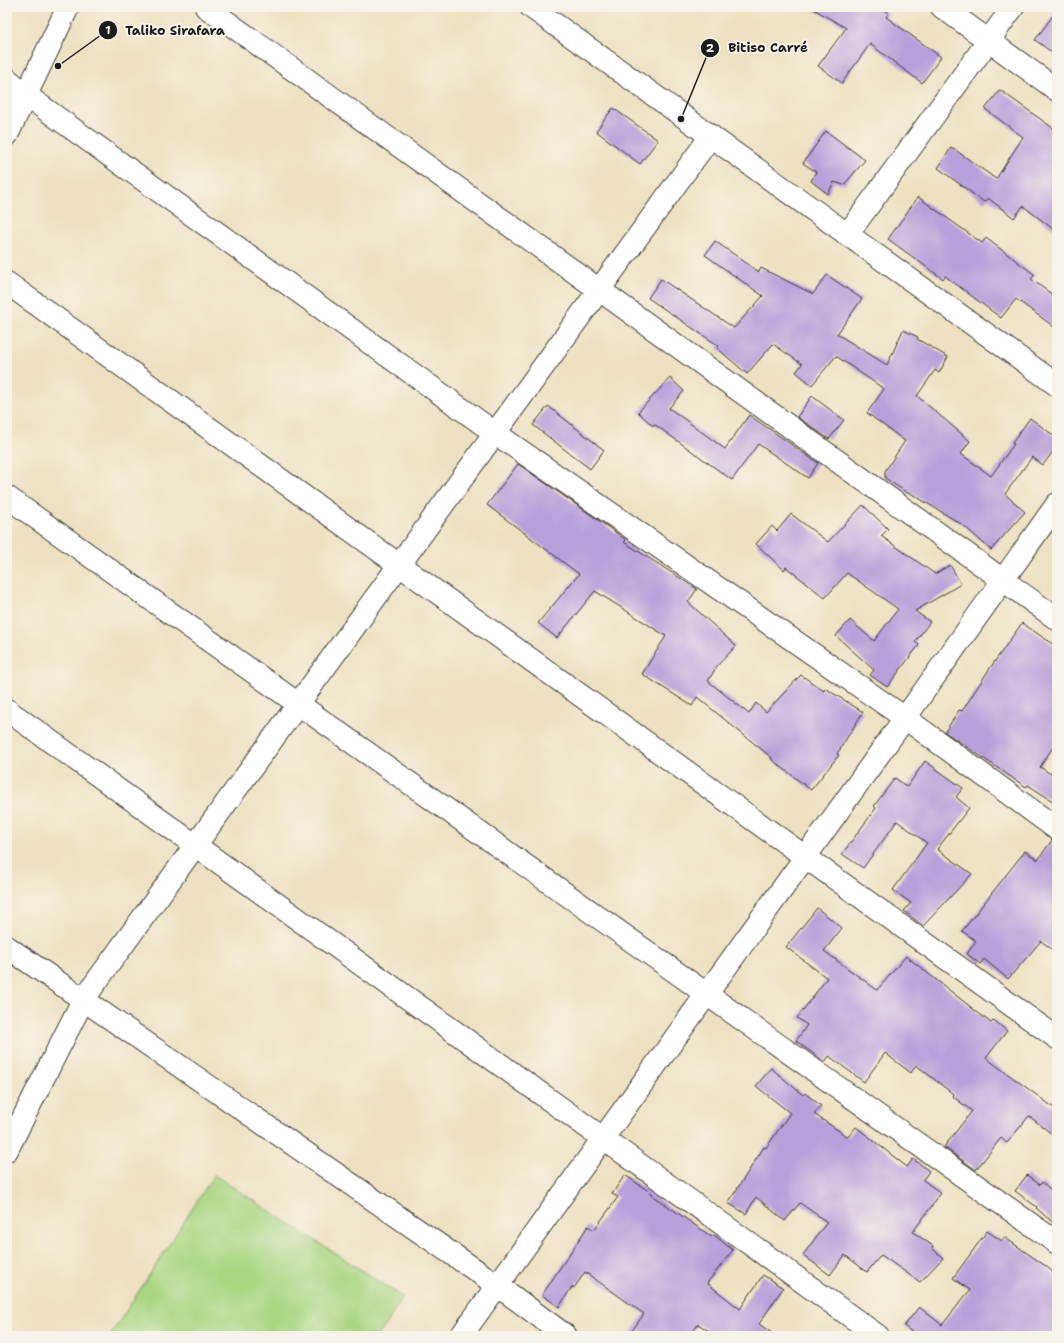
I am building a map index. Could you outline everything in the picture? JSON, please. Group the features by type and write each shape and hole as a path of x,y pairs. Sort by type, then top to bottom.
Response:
{"street":[{"path":"7,135 17,93 68,7"},
{"path":"206,7 1057,619"},
{"path":"531,7 1057,386"},
{"path":"942,7 1057,90"},
{"path":"847,235 1013,7"},
{"path":"7,79 17,93 495,433 905,718 1057,828"},
{"path":"7,1150 83,1000 711,136"},
{"path":"7,283 1057,1038"},
{"path":"7,497 1057,1243"},
{"path":"461,1336 1057,504"},
{"path":"7,710 878,1336"},
{"path":"7,947 497,1285 566,1336"}],"green space":[{"path":"214,1175 403,1297 378,1336 110,1336"}],"building":[{"path":"810,7 880,7 889,13 886,17 941,57 922,83 870,44 842,83 818,66 846,28"},
{"path":"1057,10 1057,56 1035,40"},
{"path":"1000,90 1057,131 1057,232 1023,206 1014,218 988,198 984,202 938,168 951,148 996,179 1023,137 985,109"},
{"path":"613,108 658,140 640,164 596,131"},
{"path":"826,131 865,160 844,185 834,182 828,194 811,181 816,172 803,163"},
{"path":"918,197 982,243 986,238 1035,275 1031,279 1057,298 1057,329 1016,299 1001,318 945,276 943,279 888,239"},
{"path":"715,241 759,272 761,268 813,294 827,275 862,299 837,334 887,365 903,330 918,337 917,339 948,357 939,373 935,370 917,396 970,441 961,454 991,476 1014,444 1012,443 1030,418 1057,438 1057,446 1043,465 1032,457 1005,494 1025,512 991,550 963,525 910,493 909,494 885,478 885,471 905,441 867,413 884,389 836,356 812,385 796,372 802,364 773,344 747,374 717,348 719,346 648,298 661,279 734,328 763,296 705,255"},
{"path":"670,378 684,391 669,408 725,449 749,415 818,463 808,478 758,444 732,480 654,424 653,426 638,412"},
{"path":"812,396 844,420 829,439 797,417"},
{"path":"548,406 604,450 590,469 533,425"},
{"path":"518,464 626,540 624,542 697,589 688,602 736,646 717,666 708,681 749,714 756,703 766,712 801,675 824,691 825,688 863,712 837,754 839,755 811,790 771,759 772,758 697,697 692,706 642,674 666,636 595,591 557,638 538,623 579,574 487,505"},
{"path":"863,505 888,529 881,536 935,574 950,565 961,584 915,611 930,622 915,642 919,645 887,687 870,675 874,670 836,636 850,620 874,641 898,609 847,573 825,598 786,567 784,570 756,544 772,526 777,531 791,514 828,542"},
{"path":"1022,623 1057,647 1057,741 1040,767 1057,778 1057,804 1028,785 1026,787 945,732 959,710 962,711"},
{"path":"925,761 963,788 956,797 969,808 937,849 972,874 923,926 904,911 911,903 893,890 927,843 897,821 863,868 842,854 876,808 874,806 895,778 907,787"},
{"path":"1052,840 1057,841 1057,953 1041,941 1008,979 984,959 980,964 967,954 976,941 962,931 1025,851 1038,860"},
{"path":"817,908 842,928 824,951 877,990 906,956 991,1023 994,1020 1007,1031 986,1058 1057,1110 1057,1138 1029,1116 1007,1143 1001,1138 976,1170 944,1147 972,1111 916,1065 911,1073 885,1053 864,1082 829,1056 825,1062 796,1041 807,1025 797,1018 827,978 786,947"},
{"path":"771,1068 803,1095 805,1093 821,1106 814,1114 848,1137 856,1127 907,1167 913,1159 929,1171 923,1180 941,1193 913,1232 933,1246 932,1248 943,1258 920,1282 881,1255 867,1272 845,1255 830,1275 803,1255 827,1222 800,1203 785,1221 756,1197 746,1214 728,1203 764,1147 766,1148 790,1113 756,1086"},
{"path":"625,1175 712,1237 714,1235 733,1250 707,1283 740,1309 763,1275 783,1288 759,1324 776,1336 717,1336 698,1324 690,1336 628,1336 644,1314 585,1272 574,1288 572,1287 559,1307 542,1295 588,1226 594,1230 618,1197 612,1194"},
{"path":"1027,1175 1040,1185 1042,1182 1051,1190 1057,1183 1057,1226 1036,1208 1037,1207 1015,1191"},
{"path":"987,1231 1002,1241 1004,1237 1047,1267 1057,1276 1057,1336 917,1336 904,1326 919,1307 942,1325 970,1290 953,1278"}],"place":[{"name":"Taliko Sirafara","path":"58,66"},
{"name":"Bitiso Carré","path":"681,119"}]}
